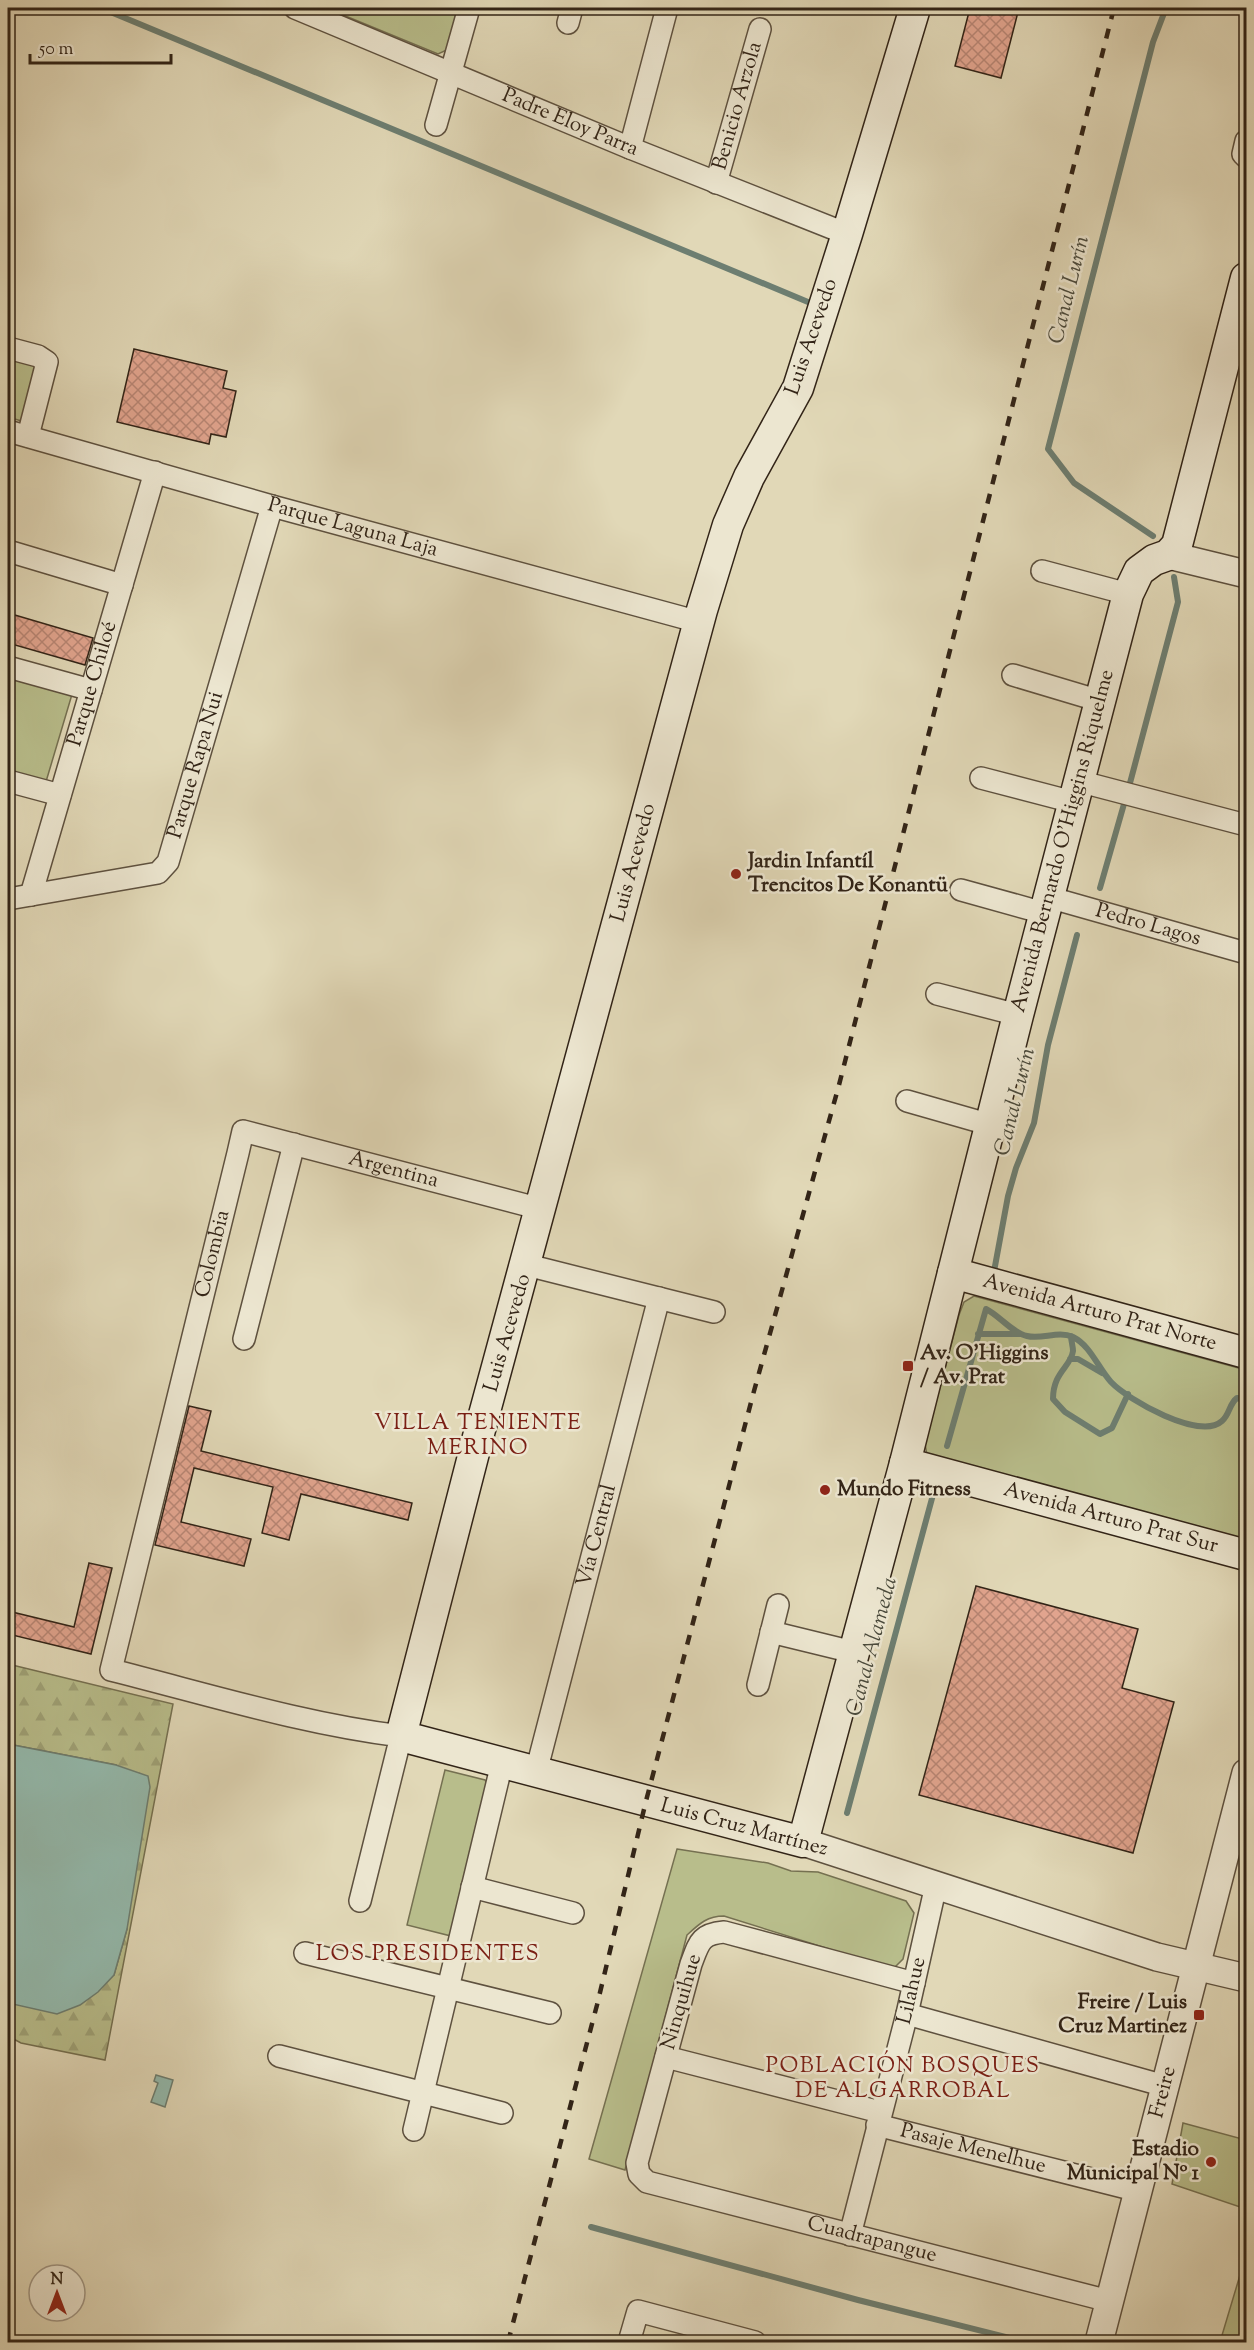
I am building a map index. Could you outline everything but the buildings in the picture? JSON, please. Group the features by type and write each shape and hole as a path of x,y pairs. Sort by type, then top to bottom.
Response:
{"main road":[{"name":"Luis Acevedo","path":"401,1736 476,1447 699,622 728,525 749,477 798,388 915,8"},
{"path":"1168,555 1177,545 1181,534 1246,278"},
{"name":"Avenida Bernardo O'Higgins Riquelme","path":"803,1842 905,1463 1075,791 1128,594 1139,571 1154,560 1168,555"},
{"name":"Avenida Arturo Prat Norte","path":"953,1273 1246,1353"},
{"name":"Avenida Arturo Prat Sur","path":"905,1463 1246,1555"},
{"name":"Luis Cruz Martínez","path":"401,1736 803,1842"}],"street":[{"name":"Padre Eloy Parra","path":"295,8 630,148 847,234"},
{"path":"436,125 469,8"},
{"path":"630,148 667,8"},
{"name":"Benicio Arzola","path":"717,183 760,29"},
{"path":"1246,141 1244,154 1246,158"},
{"path":"8,348 38,356 48,362 28,436"},
{"name":"Parque Laguna Laja","path":"8,430 272,506 699,622"},
{"name":"Parque Chiloé","path":"15,897 60,795 155,472"},
{"name":"Parque Rapa Nui","path":"15,897 158,873 168,862 272,506"},
{"path":"8,551 122,585"},
{"path":"1168,555 1246,574"},
{"path":"1042,570 1128,594"},
{"path":"8,667 91,690"},
{"path":"1013,675 1100,701"},
{"path":"981,778 1075,791 1246,825"},
{"path":"8,781 60,795"},
{"name":"Pedro Lagos","path":"961,890 1046,905 1246,953"},
{"path":"937,994 1018,1016"},
{"path":"908,1101 992,1125"},
{"name":"Argentina","path":"243,1131 541,1209"},
{"name":"Colombia","path":"243,1131 111,1670 290,1715 401,1736"},
{"path":"244,1339 294,1144"},
{"path":"527,1265 714,1312"},
{"name":"Vía Central","path":"536,1772 659,1298"},
{"path":"758,1684 778,1605"},
{"path":"771,1632 854,1652"},
{"path":"360,1901 401,1736"},
{"path":"414,2130 502,1764"},
{"name":"Freire","path":"1099,2339 1246,1773"},
{"name":"Luis Cruz Martínez","path":"803,1842 1157,1957 1246,1978"},
{"name":"Lilahue","path":"850,2235 907,2014 936,1885"},
{"path":"472,1887 573,1913"},
{"name":"Ninquihue","path":"639,2174 637,2163 699,1942 712,1933 724,1932 914,1983"},
{"path":"305,1953 550,2013"},
{"path":"907,2014 1166,2086"},
{"path":"279,2056 502,2113"},
{"name":"Pasaje Menelhue","path":"666,2057 1139,2191"},
{"name":"Cuadrapangue","path":"639,2174 647,2182 1109,2301"},
{"path":"629,2343 638,2311 755,2343"}],"green space":[{"path":"326,8 460,8 449,49 438,54"},
{"path":"8,356 36,364 28,423 8,417"},
{"path":"8,672 73,691 45,785 8,774"},
{"path":"974,1296 1246,1370 1246,1544 927,1455 925,1444 959,1315 964,1302"},
{"path":"8,1664 173,1704 105,2060 21,2043 8,2036 8,2003 11,2005 114,1975 127,1929 116,1765 8,1744"},
{"path":"445,1770 485,1780 488,1786 451,1936 407,1925"},
{"path":"677,1849 768,1863 791,1871 818,1872 906,1901 914,1913 903,1959 893,1969 724,1916 708,1919 691,1931 687,1935 625,2170 589,2159"},
{"name":"Estadio Municipal Nº 1","path":"1183,2123 1246,2140 1246,2209 1172,2184"},
{"path":"1246,2255 1246,2342 1220,2342"}],"water":[{"path":"8,1744 116,1765 148,1776 150,1787 127,1929 114,1975 98,1992 80,2005 57,2014 8,2003"},
{"path":"156,2075 173,2080 165,2107 151,2102 158,2083 154,2081"}],"waterway":[{"path":"101,8 808,302"},
{"name":"Canal Lurín","path":"1153,536 1074,483 1048,449 1153,42 1166,8"},
{"name":"Canal Lurín","path":"1130,783 1178,602 1174,577"},
{"name":"Canal Lurín","path":"1100,888 1124,804"},
{"name":"Canal Lurín","path":"993,1277 1008,1196 1016,1168 1034,1123 1048,1045 1077,935"},
{"name":"Canal Lurín","path":"947,1446 986,1309 1016,1331 1027,1336 1062,1334 1073,1337 1085,1346 1106,1376 1120,1390 1148,1408 1182,1422 1198,1426 1212,1426 1225,1418 1237,1398 1246,1400"},
{"name":"Canal Alameda","path":"978,1334 1020,1334"},
{"path":"1071,1336 1072,1357 1056,1382 1053,1399 1065,1412 1100,1434 1112,1428 1128,1394"},
{"path":"1070,1359 1078,1359 1102,1373"},
{"name":"Canal Alameda","path":"847,1813 934,1491"},
{"path":"591,2227 858,2300 1026,2342"}],"railway":[{"path":"508,2342 597,2005 646,1801 754,1391 839,1085 1114,8"}],"place":[{"name":"Jardin Infantíl Trencitos De Konantü","path":"736,874"},
{"name":"Av. O'Higgins / Av. Prat","path":"908,1366"},
{"name":"Mundo Fitness","path":"825,1490"},
{"name":"Freire / Luis Cruz Martinez","path":"1199,2015"},
{"name":"Estadio Municipal Nº 1","path":"1211,2162"}],"district":[{"name":"VILLA TENIENTE MERINO","path":"478,1436"},
{"name":"LOS PRESIDENTES","path":"428,1955"},
{"name":"POBLACIÓN BOSQUES DE ALGARROBAL","path":"903,2080"}]}
